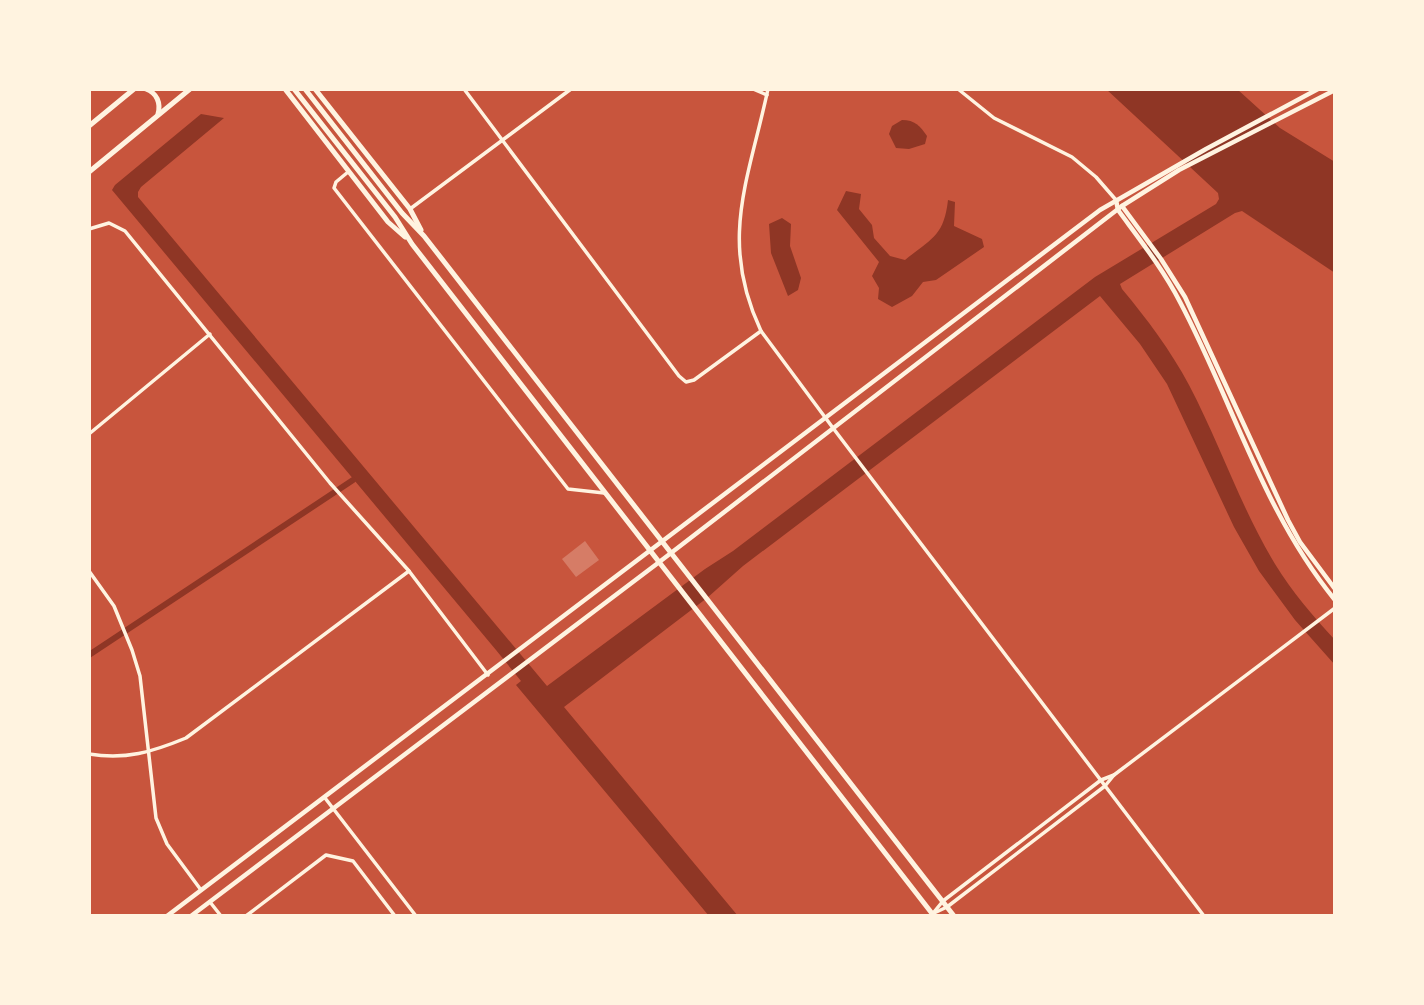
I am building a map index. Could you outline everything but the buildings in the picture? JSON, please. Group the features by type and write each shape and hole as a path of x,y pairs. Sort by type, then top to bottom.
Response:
{"main road":[{"path":"89,126 134,89"},
{"path":"146,89 154,94 159,102 156,117"},
{"path":"89,172 190,89"},
{"path":"285,89 388,222 412,244"},
{"path":"294,89 395,217 412,244 658,563 933,915"},
{"path":"305,89 402,213 424,236 954,916"},
{"path":"315,89 410,209 424,236"},
{"path":"167,916 1116,200 1318,89"},
{"path":"191,916 658,563 1120,208 1179,170 1335,90"},
{"path":"1116,200 1190,321 1282,523 1311,569 1335,600"},
{"path":"1120,208 1149,241 1185,297 1288,520 1300,542 1335,589"}],"street":[{"path":"464,89 679,376 687,382 694,380 761,331"},
{"path":"410,209 571,89"},
{"path":"753,89 768,92 753,150 738,234 741,274 761,331 1203,916"},
{"path":"958,89 994,118 1072,157 1096,177 1116,200"},
{"path":"348,172 336,182 334,188 568,489 604,493"},
{"path":"89,229 109,223 125,231 344,500 409,571 488,675"},
{"path":"89,435 211,334"},
{"path":"89,571 114,606 140,676 156,818 167,844 201,890"},
{"path":"89,754 109,757 149,753 186,738 409,571"},
{"path":"945,904 1105,786 1114,775 1335,608"},
{"path":"933,915 1101,780 1114,775"},
{"path":"325,798 416,916"},
{"path":"246,916 326,855 353,861 395,916"},
{"path":"210,902 221,916"}],"shaded area":[{"path":"1106,89 1237,89 1280,128 1335,162 1335,273 1242,211 1120,284 1189,385 1252,521 1275,564 1303,604 1335,640 1335,665 1295,620 1259,571 1234,527 1167,384 1140,344 1100,296 743,566 707,598 564,707 738,916 709,916 516,685 521,681 496,650 112,190 201,114 224,118 141,187 138,197 547,686 733,551 1095,277 1216,204 1218,193"},
{"path":"902,120 914,122 919,127 927,136 925,144 909,149 896,148 889,134 892,126"},
{"path":"846,191 861,194 859,209 872,225 874,238 890,256 905,260 929,241 940,229 948,200 955,202 954,226 982,239 984,247 936,280 923,282 912,296 892,307 878,299 879,288 872,276 879,262 837,210"},
{"path":"782,218 791,224 790,246 801,278 798,290 788,296 771,253 769,224"}],"waterway":[{"path":"89,655 353,480"}]}
